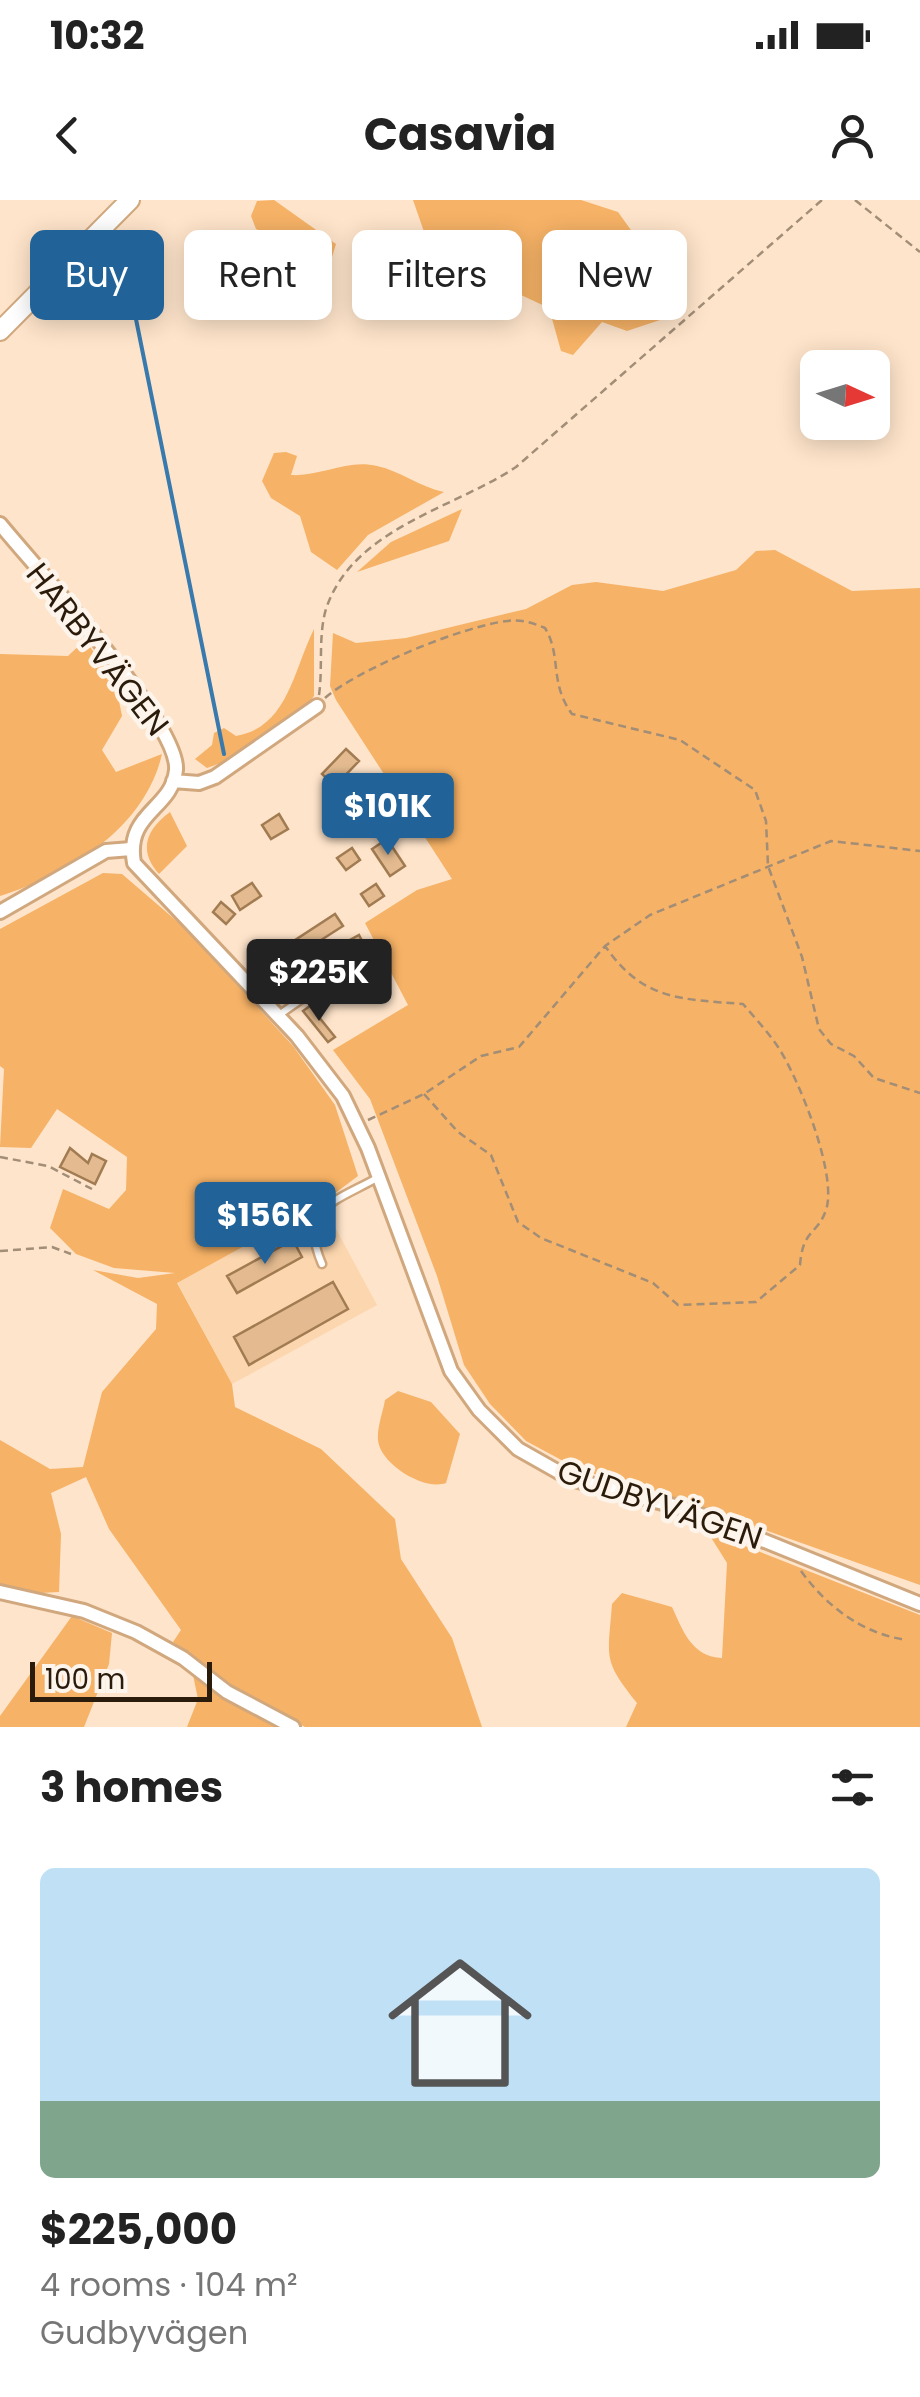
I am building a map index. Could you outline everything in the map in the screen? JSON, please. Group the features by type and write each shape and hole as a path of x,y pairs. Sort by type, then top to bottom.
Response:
{"street":[{"path":"0,331 130,200"},
{"name":"HARBYVÄGEN","path":"0,524 161,722 176,768 173,781 138,824 132,849"},
{"name":"HARBYVÄGEN","path":"173,781 199,784 216,778 317,706"},
{"path":"0,912 106,851 132,849"},
{"name":"GUDBYVÄGEN","path":"132,849 134,862 146,879 278,1016 343,1096 358,1125 451,1371 479,1410 518,1449 571,1479 686,1509 920,1604"},
{"path":"0,1592 84,1611 136,1632 183,1658 227,1692 293,1727"}],"lane":[{"path":"278,1016 326,982"},
{"path":"322,1264 310,1237 315,1218 324,1208 378,1177"}],"path":[{"path":"317,706 326,610 338,583 366,550 401,528 481,490 516,467 822,200"},
{"path":"854,200 920,252"},
{"path":"317,706 356,675 382,662 487,625 532,622 546,628 552,640 555,681 572,714 680,740 756,790 766,821 768,866 802,957 813,1010 824,1037 854,1056 874,1078 920,1093"},
{"path":"358,1125 424,1094 480,1056 520,1047 605,946 650,915 830,841 920,850"},
{"path":"424,1094 458,1132 491,1155 518,1222 541,1238 653,1283 678,1305 756,1302 800,1265 802,1240 826,1211 828,1178 799,1085 778,1046 743,1004 656,993 626,976 605,946"},
{"path":"0,1157 48,1166 92,1189"},
{"path":"0,1251 52,1248 70,1254"},
{"path":"801,1555 799,1568 839,1611 866,1630 907,1640"}],"shaded area":[{"path":"274,200 316,230 256,229 251,216 257,201"},
{"path":"413,200 581,200 618,212 631,230 542,230 542,305 522,295 522,230 423,230"},
{"path":"552,320 660,320 627,331 602,322 573,355 561,351"},
{"path":"274,453 297,456 291,475 366,464 444,492 368,535 337,570 311,552 300,516 271,498 262,481"},
{"path":"462,509 449,541 357,572 391,542"},
{"path":"775,550 852,591 920,588 920,1585 655,1491 580,1470 526,1441 490,1404 464,1365 437,1276 370,1099 333,1050 408,1005 365,923 417,890 452,879 336,700 330,686 333,633 356,643 406,638 526,609 572,585 596,582 663,591 736,570 756,551"},
{"path":"314,629 314,696 305,707 221,763 207,768 195,759 212,745 214,733 224,728 236,736 253,731 278,709"},
{"path":"85,640 115,681 122,716 102,750 116,772 162,754 153,780 122,826 78,861 0,896 0,654 68,656"},
{"path":"170,812 187,846 159,874 148,857 148,841 155,826"},
{"path":"103,873 122,874 186,929 293,1046 335,1105 358,1176 322,1203 177,1283 232,1384 235,1407 321,1449 395,1519 401,1559 452,1638 482,1727 305,1727 232,1685 173,1642 181,1630 109,1529 86,1477 51,1493 61,1534 59,1592 21,1594 0,1586 0,1440 50,1469 83,1467 102,1392 156,1329 157,1304 93,1270 138,1278 175,1273 114,1268 76,1254 50,1228 63,1189 109,1209 126,1190 127,1157 57,1109 31,1148 0,1147 4,1069 0,1066 0,929"},
{"path":"322,1203 377,1305 232,1384 177,1282"},
{"path":"398,1391 431,1402 460,1434 446,1483 426,1483 404,1474 381,1449 378,1435 385,1400"},
{"path":"707,1531 920,1615 920,1727 626,1727 637,1703 618,1677 609,1648 612,1604 622,1593 672,1607 696,1648 722,1658 727,1563"},
{"path":"72,1616 112,1633 109,1664 84,1727 0,1727 0,1716"},
{"path":"193,1675 283,1727 187,1727 198,1699"}],"building":[{"path":"346,749 359,761 335,786 322,774"},
{"path":"279,814 288,829 271,839 262,825"},
{"path":"394,814 401,823 382,835 376,826"},
{"path":"387,839 405,866 390,876 372,849"},
{"path":"352,848 360,860 346,870 337,858"},
{"path":"252,883 261,896 240,910 232,896"},
{"path":"376,884 384,896 369,906 361,894"},
{"path":"221,902 235,914 226,924 213,912"},
{"path":"335,914 343,926 293,958 286,946"},
{"path":"359,935 380,975 350,990 330,951"},
{"path":"310,1006 335,1037 328,1042 303,1011"},
{"path":"70,1148 88,1163 92,1154 106,1161 95,1184 60,1167"},
{"path":"293,1240 302,1257 237,1293 227,1276"},
{"path":"333,1282 348,1309 249,1365 234,1337"}],"waterway":[{"path":"136,320 224,754"}]}
